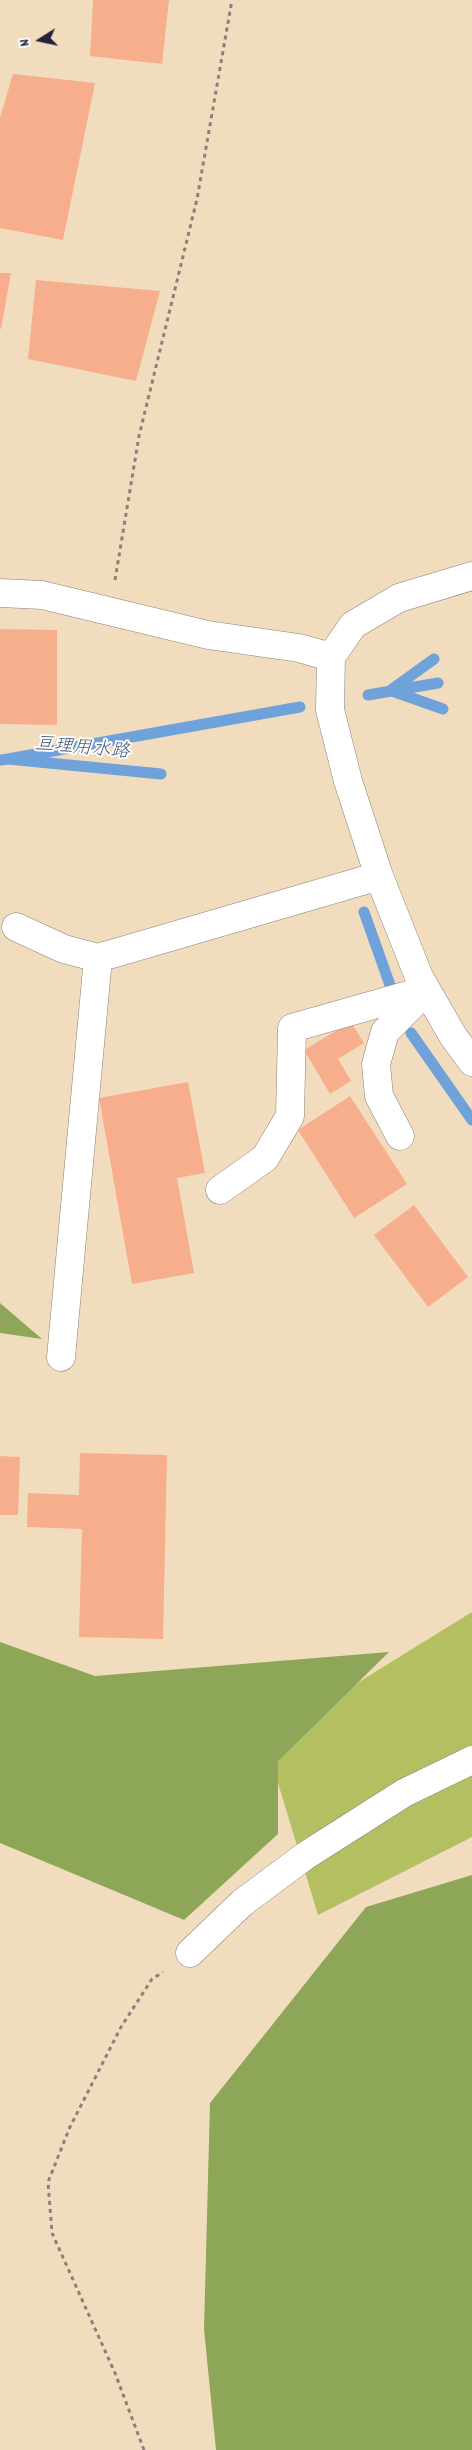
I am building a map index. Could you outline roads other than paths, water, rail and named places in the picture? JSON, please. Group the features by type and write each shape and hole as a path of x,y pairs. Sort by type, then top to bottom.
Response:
{"street":[{"path":"472,576 400,598 353,625 331,657 330,710 348,782 379,876 419,977 453,1036 472,1062"},
{"path":"0,593 42,595 208,635 299,648 331,657"},
{"path":"16,927 64,949 98,958 379,876"},
{"path":"62,1357 98,958"},
{"path":"400,1136 379,1096 376,1064 385,1032 426,990"},
{"path":"220,1190 265,1158 290,1116 292,1028 426,990"},
{"path":"190,1952 242,1903 305,1856 404,1793 472,1760"}],"waterway":[{"path":"391,690 434,659"},
{"path":"368,695 438,683"},
{"path":"392,691 443,709"},
{"path":"8,759 300,707"},
{"name":"亘理用水路","path":"0,760 8,759 161,774"},
{"name":"亘理用水路","path":"364,912 390,985"},
{"name":"亘理用水路","path":"411,1033 472,1120"}]}
